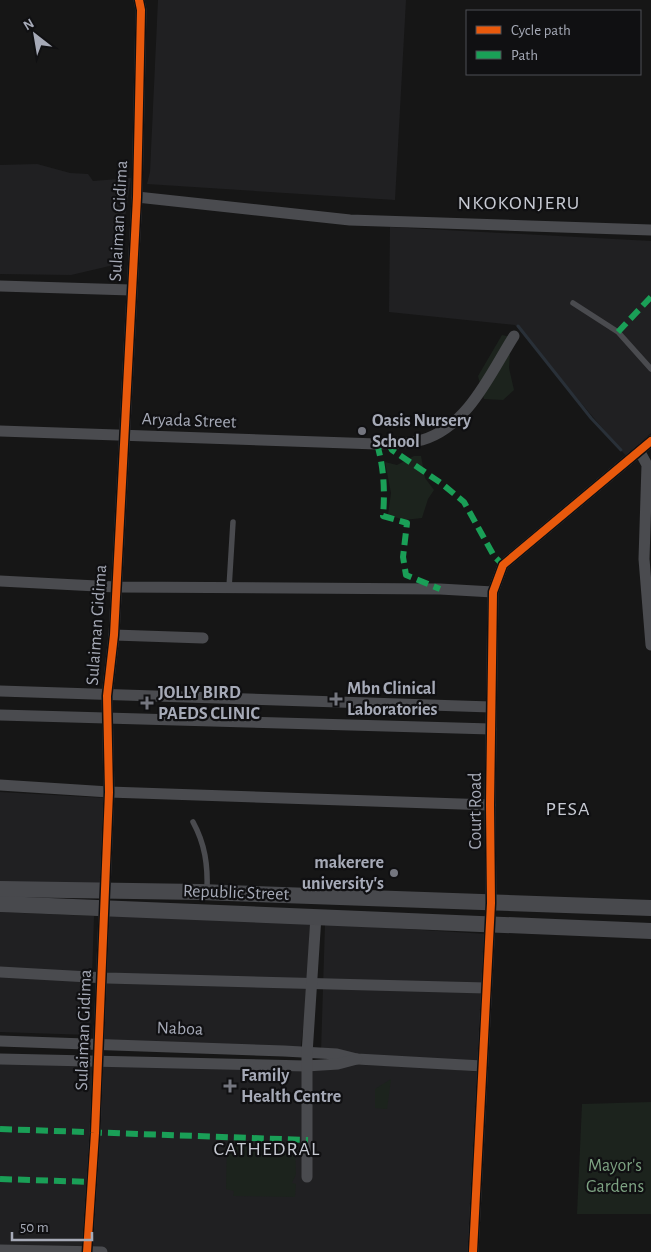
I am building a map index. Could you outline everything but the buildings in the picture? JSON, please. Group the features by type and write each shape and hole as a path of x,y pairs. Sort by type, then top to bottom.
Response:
{"main road":[{"name":"Republic Street","path":"0,889 104,900 316,916 651,931"},
{"name":"Republic Street","path":"0,904 104,900 207,893 651,908"}],"street":[{"name":"Sulaiman Gidima","path":"87,1252 95,1133 109,792 107,696 114,635 136,197 141,10 139,0"},
{"path":"136,197 350,220 651,230"},
{"path":"0,286 131,290"},
{"name":"Aryada Street","path":"0,432 376,444 424,440 438,434 455,422 475,398 514,336"},
{"name":"Court Road","path":"473,1252 491,903 490,805 493,592 503,565 640,452 651,440"},
{"path":"640,452 646,465 644,559 651,645"},
{"path":"0,581 116,587 440,589 493,592"},
{"path":"114,635 203,638"},
{"path":"0,691 107,696 491,707"},
{"path":"0,715 108,720 491,729"},
{"path":"0,785 109,792 490,805"},
{"path":"307,1176 306,1066 316,916"},
{"path":"0,972 100,978 486,988"},
{"name":"Naboa","path":"0,1041 98,1043 337,1054 357,1059 482,1066"},
{"name":"Naboa","path":"0,1059 306,1066 338,1064 357,1059"},
{"path":"0,1250 102,1252"}],"lane":[{"path":"573,303 618,332 651,369"},
{"path":"229,588 233,522"},
{"path":"193,822 205,849 208,868 207,893"}],"shaded area":[{"path":"158,0 406,0 395,200 147,184 150,172"},
{"path":"37,164 70,173 88,174 93,181 131,178 118,264 71,275 0,274 0,165"},
{"path":"390,227 651,241 651,433 626,456 515,325 389,312"},
{"path":"0,792 106,798 105,887 0,883"},
{"path":"104,911 310,924 309,983 300,1052 99,1042"},
{"path":"0,912 94,916 90,1035 0,1032"},
{"path":"325,924 487,934 479,1061 321,1053"},
{"path":"0,1059 334,1064 425,1067 481,1072 473,1252 101,1252 0,1248"}],"green space":[{"path":"502,335 511,337 509,368 514,390 503,400 484,399 478,376"},
{"path":"414,456 421,456 425,478 434,490 428,499 422,518 404,520 388,515 391,493 385,462 397,465"},
{"path":"391,1079 387,1109 375,1108 375,1089"},
{"name":"Mayor's Gardens","path":"651,1102 651,1214 577,1214 582,1104"},
{"path":"227,1143 295,1147 296,1174 292,1183 296,1184 295,1197 233,1196 234,1191 226,1189"}],"waterway":[{"path":"518,326 591,418 621,450"}],"marked path":[{"path":"618,332 651,297"},
{"path":"388,443 392,450 441,483 464,502 494,556 503,565"},
{"path":"377,444 383,480 383,516 407,523 403,557 406,575 440,589"},
{"path":"0,1129 308,1140"},
{"path":"0,1179 92,1182"}],"cycle path":[{"path":"87,1252 95,1133 109,792 107,696 114,635 137,197 141,10 139,0"},
{"path":"473,1252 491,903 490,805 493,592 503,565 651,441"}],"place":[{"name":"Oasis Nursery School","path":"362,431"},
{"name":"Mbn Clinical Laboratories","path":"336,699"},
{"name":"JOLLY BIRD PAEDS CLINIC","path":"147,703"},
{"name":"makerere university's","path":"394,873"},
{"name":"Family Health Centre","path":"230,1086"}],"district":[{"name":"NKOKONJERU","path":"519,203"},
{"name":"PESA","path":"568,809"},
{"name":"CATHEDRAL","path":"267,1149"}]}
